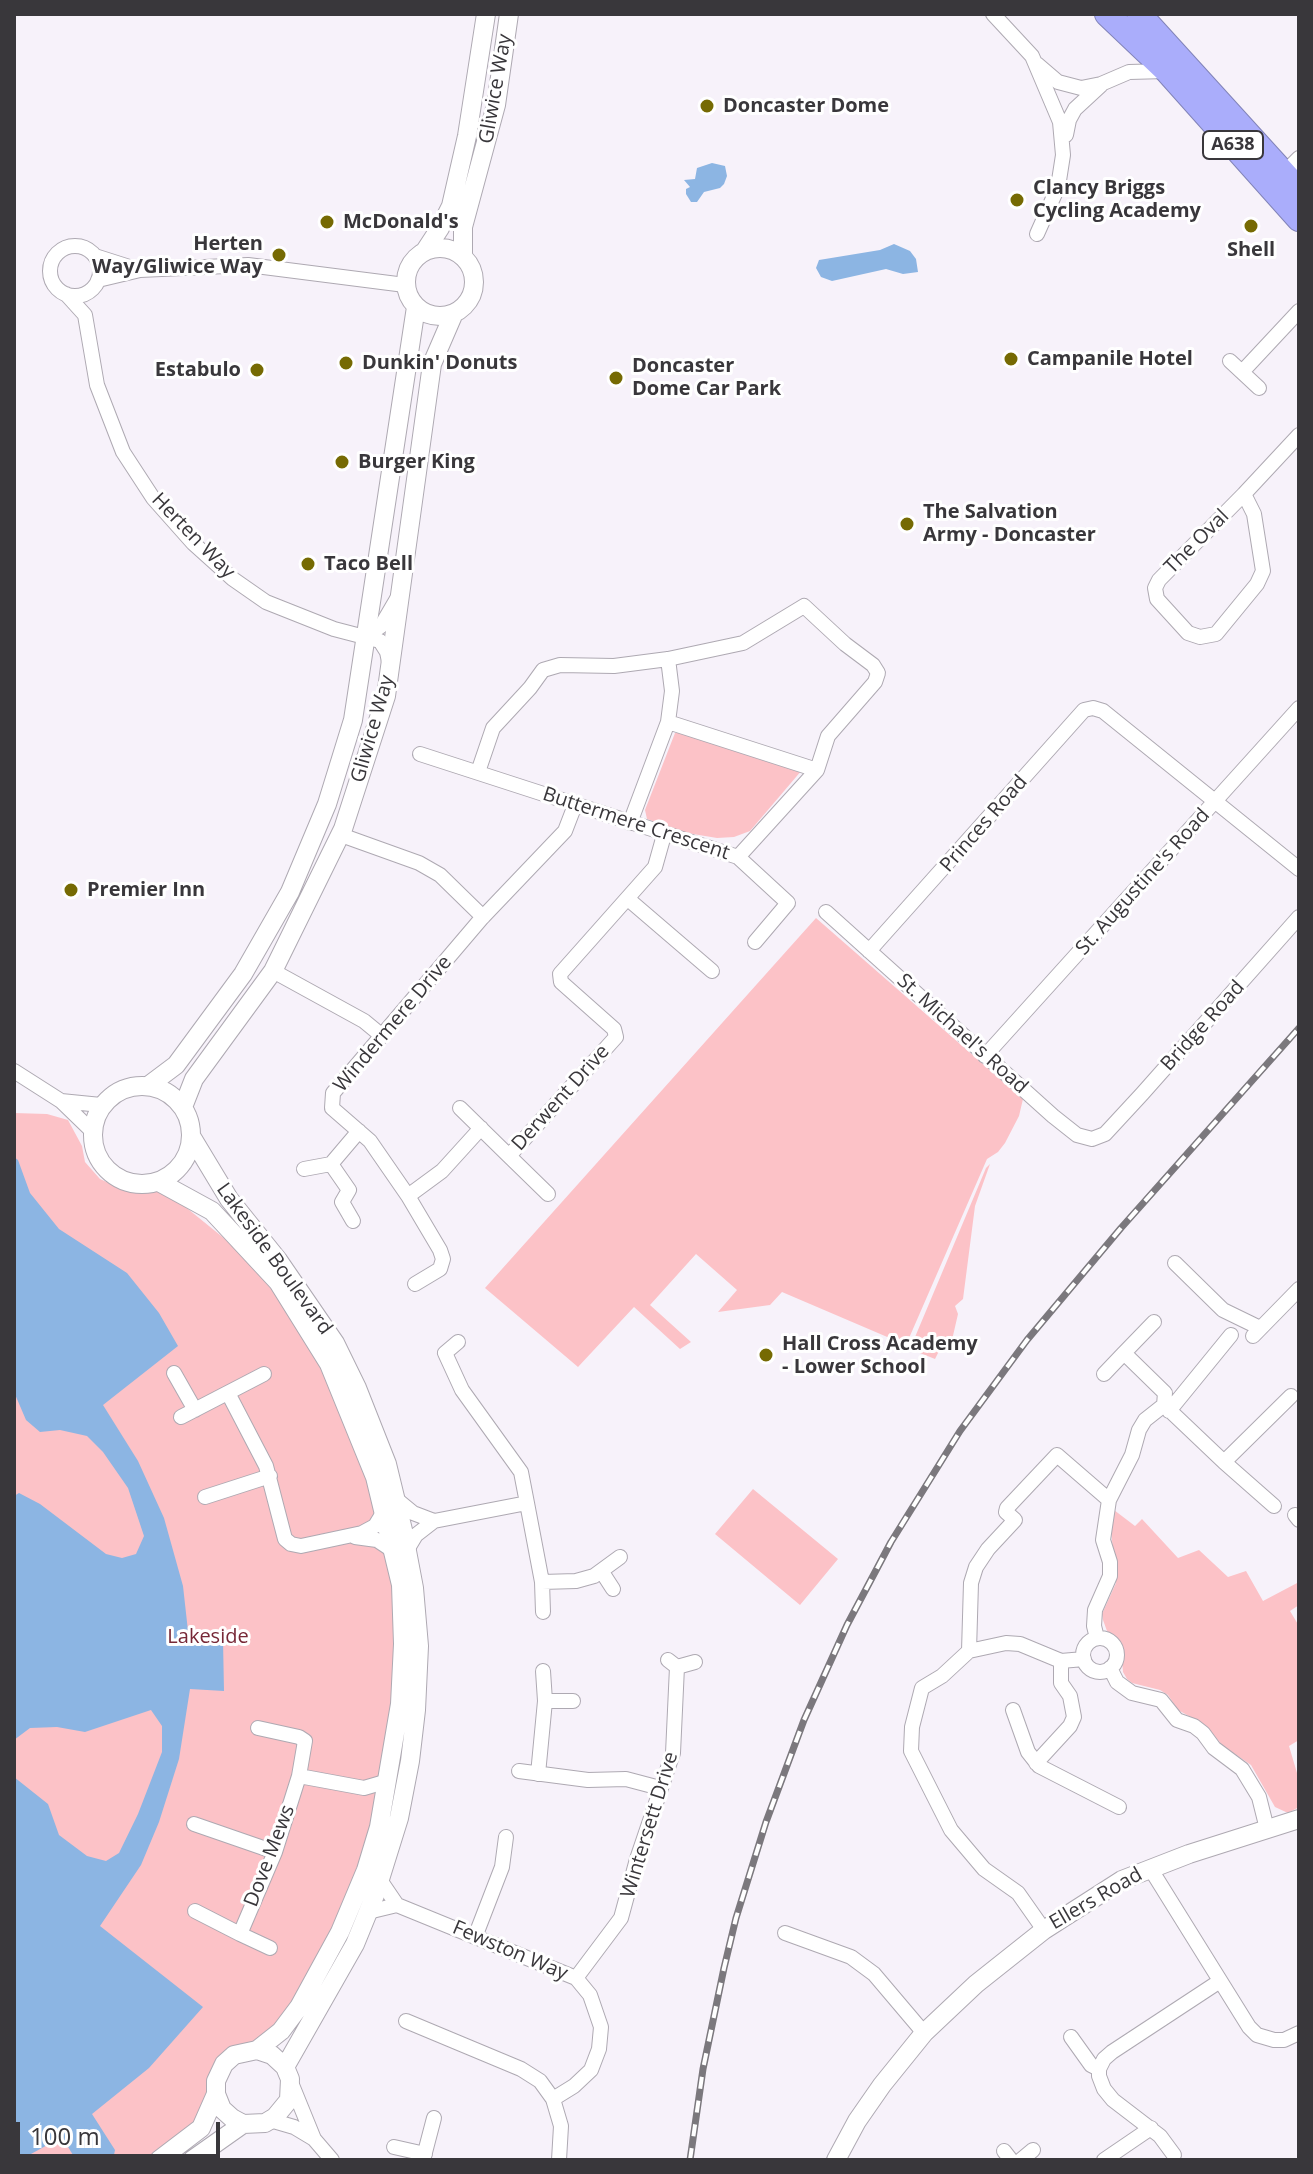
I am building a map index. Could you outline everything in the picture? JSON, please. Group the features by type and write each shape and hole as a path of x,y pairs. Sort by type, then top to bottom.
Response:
{"highway":[{"name":"A638","path":"1107,14 1167,71 1299,219"},
{"name":"A638","path":"1139,14 1294,174"}],"street":[{"name":"Gliwice Way","path":"425,251 451,206 467,136 486,14"},
{"name":"Gliwice Way","path":"463,257 463,227 496,105 509,14"},
{"path":"993,14 1016,36 1034,61 1060,122 1063,155"},
{"path":"1034,61 1058,82 1081,88 1101,84 1129,72 1192,70"},
{"path":"1037,234 1058,187 1069,120 1075,109 1101,84"},
{"path":"85,315 53,285 50,266 55,256 67,247 76,246 95,256 140,270"},
{"path":"442,247 453,250 470,266 473,289 469,300 454,313 442,316 427,313 416,307 409,296 405,285 408,269 414,259 425,251 442,247"},
{"path":"95,256 99,264 96,283"},
{"path":"66,294 79,295 96,283 140,270 248,265 405,285"},
{"name":"Herten Way","path":"96,283 85,315 101,399 123,452 163,509 193,543 233,579 266,602 334,629 367,636"},
{"name":"Gliwice Way","path":"148,1086 176,1065 235,986 290,892 327,804 353,720 416,307"},
{"path":"1242,372 1299,311"},
{"name":"Gliwice Way","path":"183,1107 194,1079 273,971 341,835 386,696 432,364 454,313"},
{"path":"1230,361 1259,388"},
{"name":"The Oval","path":"1244,494 1254,514 1263,571 1257,584 1216,634 1200,637 1188,633 1157,599 1155,588 1159,580 1299,435"},
{"path":"367,636 381,626 402,589"},
{"name":"Buttermere Crescent","path":"420,754 738,857 817,770 828,736 875,682 878,673 873,665 804,606 743,643 668,659 614,666 560,665 543,670 493,728 478,772"},
{"path":"367,636 380,641 387,652 390,666"},
{"path":"630,823 668,722 672,691 668,659"},
{"name":"Princes Road","path":"869,951 1084,710 1093,708 1103,711 1215,801"},
{"name":"St. Augustine's Road","path":"985,1056 1299,708"},
{"path":"668,722 817,770"},
{"path":"1215,801 1299,869"},
{"name":"Windermere Drive","path":"415,1284 440,1269 443,1259 440,1250 370,1141 332,1108 333,1093 483,917 565,831 575,805"},
{"path":"341,835 419,863 440,875 483,917"},
{"name":"Derwent Drive","path":"509,1156 616,1037 614,1029 561,982 560,974 655,867 664,835"},
{"path":"738,857 788,903 755,942"},
{"path":"628,899 712,971"},
{"name":"St. Michael's Road","path":"826,912 1077,1135 1092,1139 1105,1134"},
{"name":"Bridge Road","path":"1105,1134 1299,917"},
{"path":"273,971 364,1021 381,1035"},
{"path":"14,1071 61,1101 93,1132"},
{"path":"148,1086 165,1091 183,1107 191,1123 191,1136 186,1158 176,1172 159,1182 142,1185 120,1180 106,1170 96,1154 93,1132 101,1105 116,1093 131,1087 148,1086"},
{"path":"61,1101 101,1105"},
{"name":"Derwent Drive","path":"460,1108 548,1194"},
{"name":"Derwent Drive","path":"408,1196 442,1171 481,1128"},
{"path":"304,1169 331,1164 359,1131"},
{"name":"Lakeside Boulevard","path":"191,1136 229,1199 278,1260 335,1343 357,1388 387,1464 390,1506 400,1550 414,1588 419,1646 416,1710 399,1818 380,1880 355,1944 287,2073"},
{"path":"331,1164 349,1190 342,1202 353,1221"},
{"name":"Lakeside Boulevard","path":"159,1182 212,1211 278,1282 329,1364 390,1506"},
{"path":"1175,1263 1223,1310 1256,1332 1299,1289"},
{"path":"1104,1374 1154,1322"},
{"path":"1097,1638 1095,1610 1110,1576 1110,1562 1103,1540 1109,1500 1132,1455 1139,1430 1145,1420 1167,1408 1231,1335"},
{"path":"458,1342 445,1353 462,1390 521,1472 542,1582 543,1612"},
{"path":"1124,1353 1165,1393 1167,1408 1274,1506"},
{"path":"174,1373 195,1410"},
{"path":"181,1417 264,1374"},
{"path":"228,1393 270,1476 285,1539 291,1544 301,1546 351,1536 375,1526 390,1506 434,1521"},
{"path":"1224,1462 1291,1396"},
{"path":"969,1651 971,1583 976,1567 988,1549 1015,1520 1006,1512 1007,1508 1057,1455 1109,1500"},
{"path":"199,1499 270,1476"},
{"path":"351,1536 374,1539 400,1550 434,1521 527,1503"},
{"name":"Lakeside Boulevard","path":"257,2050 281,2031 299,2007 340,1932 366,1870 388,1781 400,1704 403,1644 400,1550"},
{"path":"542,1582 576,1581 602,1572 620,1557"},
{"path":"602,1572 613,1589"},
{"path":"1097,1638 1108,1640 1116,1648 1117,1659 1110,1668 1094,1671 1084,1659 1085,1648 1097,1638"},
{"path":"1044,1930 1018,1893 984,1869 951,1830 911,1751 912,1727 922,1688 942,1676 969,1651 1006,1643 1020,1644 1061,1661 1084,1659"},
{"path":"1036,1763 1070,1726 1074,1717 1070,1696 1061,1683 1061,1661"},
{"name":"Wintersett Drive","path":"576,1978 621,1918 675,1739 672,1664 695,1662"},
{"path":"1110,1668 1117,1682 1132,1693 1161,1700 1177,1720 1194,1726 1214,1748 1242,1769 1259,1797 1267,1829"},
{"path":"538,1774 545,1701 543,1671"},
{"path":"545,1701 573,1701"},
{"path":"1013,1710 1028,1752 1036,1763 1119,1807"},
{"name":"Dove Mews","path":"240,1934 275,1852 299,1776 305,1741 258,1728"},
{"path":"519,1771 599,1781 626,1779 660,1788"},
{"path":"299,1776 364,1788 388,1781"},
{"path":"364,1788 382,1809"},
{"name":"Ellers Road","path":"836,2160 874,2097 924,2033 976,1984 1044,1930 1122,1880 1299,1819"},
{"path":"194,1824 275,1852"},
{"path":"475,1937 502,1867 506,1837"},
{"path":"1150,1868 1249,2027 1257,2035 1274,2040 1284,2040 1299,2033"},
{"path":"380,1880 397,1905"},
{"path":"368,1912 386,1905 397,1905"},
{"name":"Fewston Way","path":"397,1905 576,1978 590,1995 601,2027 599,2049 584,2079 553,2099"},
{"name":"Dove Mews","path":"195,1911 270,1948"},
{"path":"785,1933 851,1957 874,1974 924,2033"},
{"path":"1174,2155 1151,2128 1113,2100 1104,2089 1099,2069 1112,2052 1220,1981"},
{"path":"406,2021 521,2069 540,2081 553,2099 561,2126 559,2160"},
{"path":"1071,2037 1091,2065 1099,2069"},
{"path":"287,2073 289,2100 283,2110 270,2120 243,2124 222,2109 216,2094 216,2081 224,2064 246,2050 272,2055 287,2073 314,2139 332,2160"},
{"path":"159,2160 201,2128 216,2094"},
{"path":"394,2147 424,2157 434,2118"},
{"path":"270,2120 294,2127 314,2139"},
{"path":"192,2160 243,2124"},
{"path":"1104,2160 1151,2128"},
{"path":"1021,2160 1033,2150"}],"green space":[{"path":"675,733 802,770 750,831 734,837 717,838 687,833 647,819 645,810"},
{"path":"816,918 1023,1099 1019,1116 1005,1143 987,1159 906,1345 782,1292 770,1305 718,1312 737,1290 696,1254 650,1305 691,1342 680,1349 634,1307 578,1367 485,1288"},
{"name":"Lakeside","path":"14,1113 47,1114 68,1120 82,1146 85,1162 100,1179 122,1189 167,1192 278,1282 372,1469 403,1644 379,1827 299,2007 257,2050 234,2055 201,2128 159,2160 14,2160"},
{"path":"990,1164 975,1206 963,1299 955,1306 958,1314 952,1340 944,1341 935,1359 910,1349"},
{"path":"753,1489 838,1559 800,1605 715,1534"},
{"path":"1114,1510 1135,1526 1142,1519 1178,1558 1199,1550 1228,1577 1246,1571 1263,1601 1299,1582 1299,1605 1290,1611 1299,1626 1299,1740 1289,1746 1297,1773 1299,1807 1288,1813 1275,1807 1251,1765 1223,1746 1205,1725 1178,1710 1168,1695 1160,1690 1127,1679 1123,1672 1121,1648 1116,1638 1107,1631 1102,1614 1116,1583 1110,1519"}],"water":[{"path":"712,163 725,166 727,176 724,184 704,192 697,202 691,202 686,194 686,189 690,187 684,180 695,179 697,168"},
{"path":"894,244 910,251 916,259 918,272 903,274 886,269 832,281 821,277 816,268 819,260 880,250"},
{"path":"14,1157 18,1160 30,1193 59,1229 127,1273 159,1313 178,1346 103,1405 138,1461 164,1518 183,1586 189,1640 223,1640 224,1691 190,1689 179,1759 159,1822 141,1865 100,1926 203,2007 149,2068 92,2114 115,2150 113,2160 76,2160 62,2137 20,2160 14,2160 14,1777 48,1804 59,1835 87,1856 106,1861 119,1853 138,1814 162,1752 162,1726 151,1710 85,1732 57,1727 30,1728 14,1740 14,1496 19,1493 40,1504 106,1554 122,1558 136,1554 144,1536 128,1488 103,1452 87,1436 60,1430 40,1432 26,1420 14,1392"}],"railway":[{"path":"690,2160 703,2069 724,1968 766,1822 804,1720 847,1625 891,1542 960,1431 1027,1340 1121,1228 1299,1028"}],"place":[{"name":"Doncaster Dome","path":"707,106"},
{"name":"Clancy Briggs Cycling Academy","path":"1017,200"},
{"name":"McDonald's","path":"327,222"},
{"name":"Shell","path":"1251,226"},
{"name":"Herten Way/Gliwice Way","path":"279,255"},
{"name":"Campanile Hotel","path":"1011,359"},
{"name":"Dunkin' Donuts","path":"346,363"},
{"name":"Estabulo","path":"257,370"},
{"name":"Doncaster Dome Car Park","path":"616,378"},
{"name":"Burger King","path":"342,462"},
{"name":"The Salvation Army - Doncaster","path":"907,524"},
{"name":"Taco Bell","path":"308,564"},
{"name":"Premier Inn","path":"71,890"},
{"name":"Hall Cross Academy - Lower School","path":"766,1355"}]}
